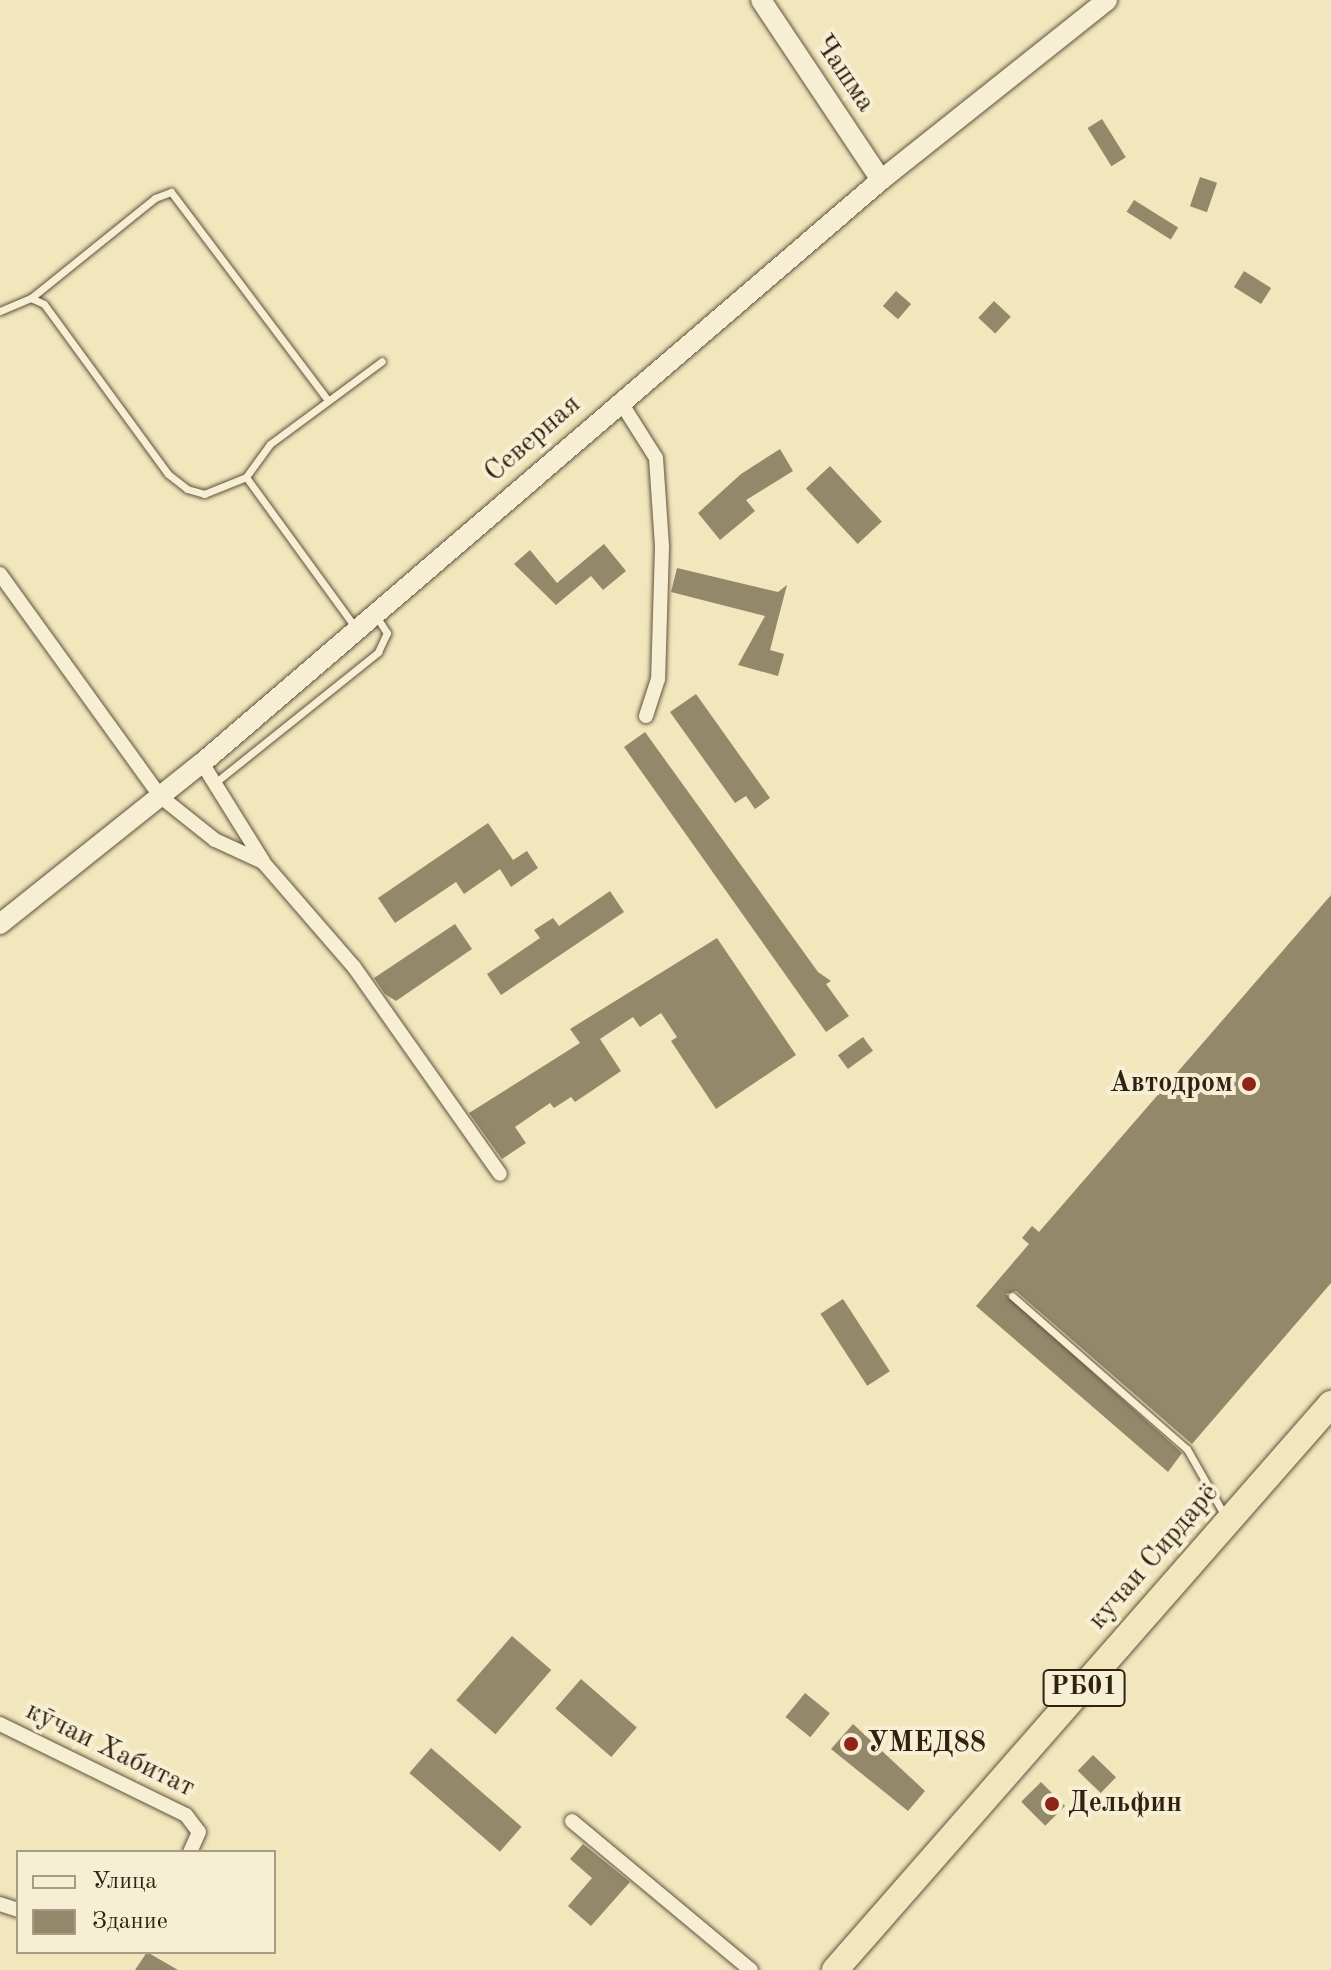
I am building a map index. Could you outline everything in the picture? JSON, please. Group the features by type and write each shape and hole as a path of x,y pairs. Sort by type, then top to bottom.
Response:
{"highway":[{"name":"кучаи Сирдарё","path":"835,1970 1233,1526 1331,1404"},
{"name":"РБ01","path":"857,1970 1233,1526 1331,1427"}],"main road":[{"name":"Чашма","path":"761,0 881,180"},
{"name":"Северная","path":"0,924 202,763 881,180 1107,0"}],"street":[{"path":"620,401 656,458 662,547 658,679 646,716"},
{"path":"0,574 161,797 215,840 263,862"},
{"path":"202,763 263,862 354,967 500,1174"},
{"name":"кӯчаи Хабитат","path":"0,1724 197,1823 190,1850"},
{"path":"572,1821 751,1970"}],"lane":[{"path":"0,311 31,298 155,198 171,192 327,399"},
{"path":"31,298 44,304 168,474 204,494 246,477 270,444 382,361"},
{"path":"246,477 356,629"},
{"path":"216,782 378,652 387,633 374,613"},
{"path":"1012,1296 1187,1449 1233,1526"}],"building":[{"path":"1102,119 1126,157 1111,166 1088,128"},
{"path":"1200,177 1217,183 1207,212 1190,206"},
{"path":"1134,200 1178,228 1171,239 1127,212"},
{"path":"1244,271 1271,288 1261,304 1234,287"},
{"path":"896,291 911,304 898,319 883,306"},
{"path":"994,301 1011,317 995,334 978,318"},
{"path":"780,449 793,471 746,500 755,511 720,540 698,513 741,474"},
{"path":"830,466 882,522 858,544 806,489"},
{"path":"604,544 626,571 603,590 591,576 556,605 514,564 530,550 557,583"},
{"path":"677,568 778,592 787,585 770,650 784,654 778,676 738,665 765,616 671,592"},
{"path":"696,694 770,798 755,809 746,796 735,803 670,712"},
{"path":"645,732 818,972 831,981 826,984 849,1016 826,1032 624,747"},
{"path":"488,823 513,860 527,851 538,868 511,887 500,869 464,894 456,882 395,923 378,898"},
{"path":"610,891 624,912 501,995 487,974 540,938 534,930 553,918 559,926"},
{"name":"Автодром","path":"1331,895 1331,1283 1192,1444 1016,1291 1006,1294 1182,1453 1168,1472 976,1306 1029,1244 1022,1238 1032,1226 1039,1232"},
{"path":"455,924 472,949 396,1001 385,994 374,978"},
{"path":"717,938 796,1055 716,1109 671,1041 677,1037 661,1013 640,1027 633,1017 600,1039 621,1071 575,1102 571,1097 554,1108 550,1103 515,1127 526,1143 502,1159 469,1113 580,1043 570,1029"},
{"path":"863,1037 873,1051 848,1069 838,1055"},
{"path":"843,1299 890,1371 867,1386 820,1314"},
{"path":"512,1636 551,1670 495,1734 456,1700"},
{"path":"581,1679 637,1728 611,1757 555,1708"},
{"path":"805,1693 830,1713 810,1737 785,1717"},
{"path":"853,1724 925,1791 908,1811 831,1749"},
{"path":"431,1748 522,1827 500,1852 409,1773"},
{"path":"1093,1755 1116,1777 1101,1793 1078,1771"},
{"path":"1041,1782 1065,1806 1045,1826 1021,1802"},
{"path":"583,1844 630,1882 591,1926 568,1906 592,1878 570,1859"},
{"path":"146,1954 150,1954 178,1970 135,1970"}],"place":[{"name":"Автодром","path":"1249,1084"},
{"name":"УМЕД88","path":"851,1744"},
{"name":"Дельфин","path":"1052,1804"}]}
